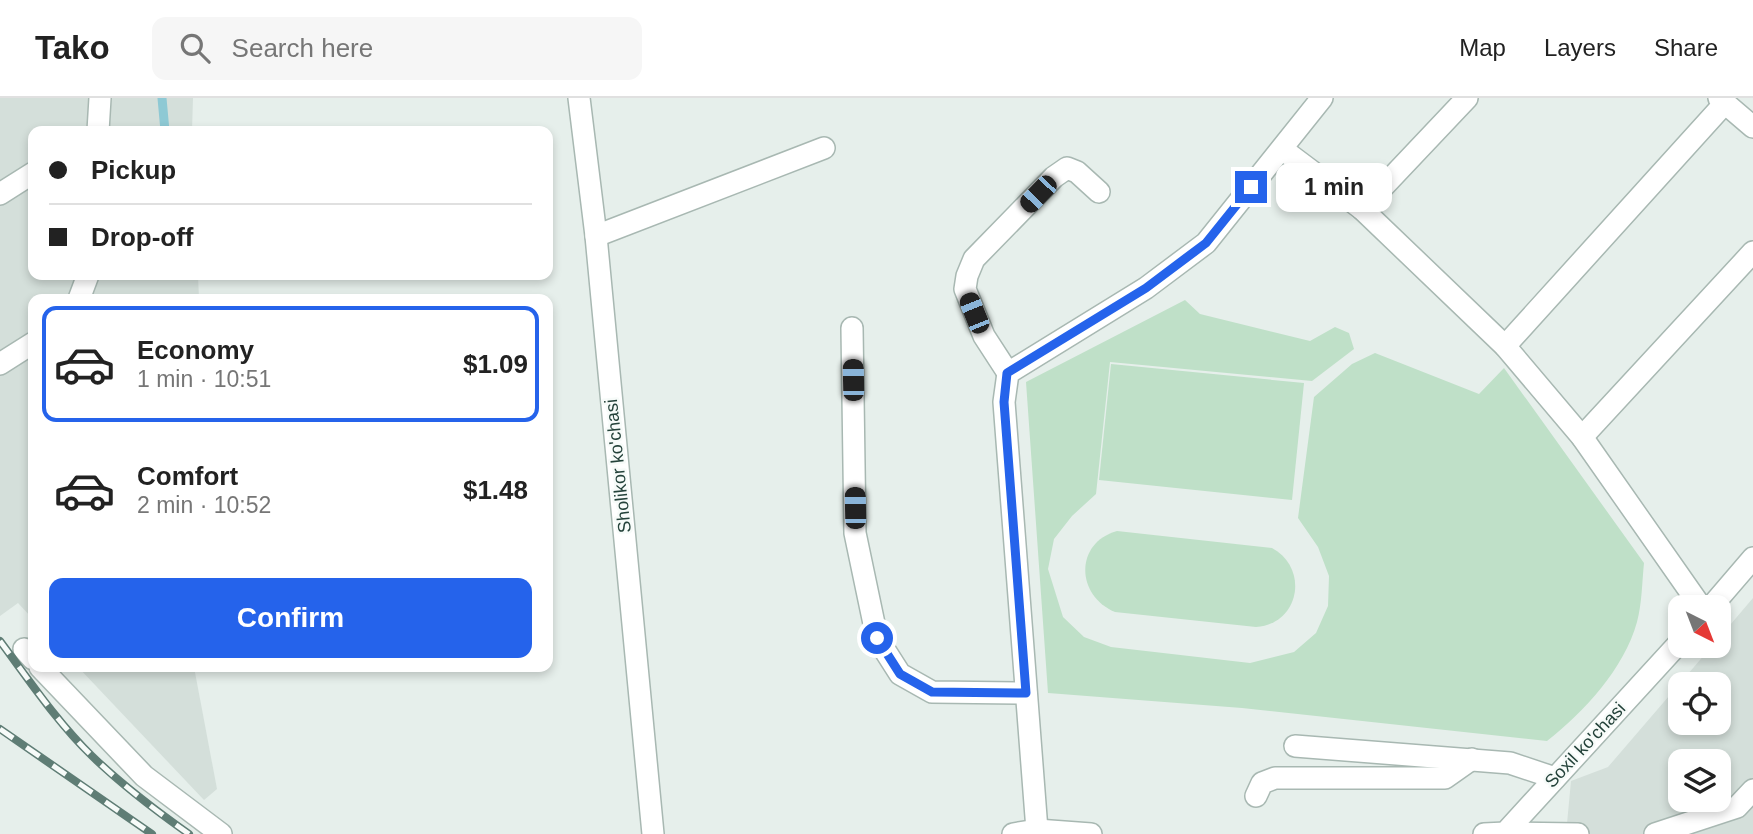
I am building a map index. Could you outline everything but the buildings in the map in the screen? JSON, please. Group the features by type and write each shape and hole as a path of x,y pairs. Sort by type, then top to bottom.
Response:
{"street":[{"path":"98,126 100,98"},
{"name":"Sholikor ko'chasi","path":"579,98 596,236 653,834"},
{"path":"1007,373 1146,288 1206,243 1322,98"},
{"path":"1362,209 1468,98"},
{"path":"1505,346 1722,100 1753,127"},
{"path":"596,236 824,148"},
{"path":"1282,149 1362,209 1505,346 1582,437 1693,595"},
{"path":"1037,831 1004,402 1007,373 984,336 965,289 974,259 1054,177 1067,168 1077,172 1099,192"},
{"path":"0,194 28,176"},
{"path":"1582,437 1753,252"},
{"path":"852,328 855,533 877,638 900,674 932,692 1026,693"},
{"path":"0,364 28,346"},
{"path":"1721,595 1753,558"},
{"name":"Soxil ko'chasi","path":"1494,833 1555,778 1668,655"},
{"path":"45,672 144,776 221,834"},
{"path":"1296,746 1510,763 1555,778"},
{"path":"1256,796 1262,783 1275,778 1445,778 1472,759"},
{"path":"1655,834 1737,807 1753,790"},
{"path":"1013,834 1037,831 1091,834"},
{"path":"1494,833 1578,834"}],"shaded area":[{"path":"0,98 193,98 192,126 28,126 28,280 198,280 199,294 28,294 28,614 18,603 0,616"},
{"path":"1753,598 1753,834 1566,834 1571,781 1608,767 1668,697 1668,735 1731,735 1731,672 1690,672 1702,658 1731,658 1731,624"},
{"path":"83,672 195,672 217,789 204,800"}],"green space":[{"path":"1185,300 1200,314 1310,341 1335,327 1349,333 1354,349 1312,381 1110,362 1096,494 1072,516 1054,539 1048,569 1063,617 1084,637 1111,647 1250,663 1294,652 1316,633 1328,606 1329,576 1318,547 1298,518 1314,397 1352,364 1375,353 1479,394 1504,368 1644,563 1639,615 1631,639 1613,673 1575,717 1547,741 1242,708 1048,693 1026,382"},
{"path":"1111,364 1304,383 1292,500 1099,480"},
{"path":"1117,531 1272,548 1284,557 1292,569 1295,581 1290,606 1271,624 1256,627 1115,612 1093,594 1087,583 1085,570 1093,546 1103,537"}],"waterway":[{"path":"162,98 165,126"}],"railway":[{"path":"0,641 79,743 139,797 189,834"},
{"path":"0,729 152,834"}],"route":[{"path":"877,638 900,674 932,692 1026,693 1004,402 1007,373 1146,288 1206,243 1251,187"}]}
